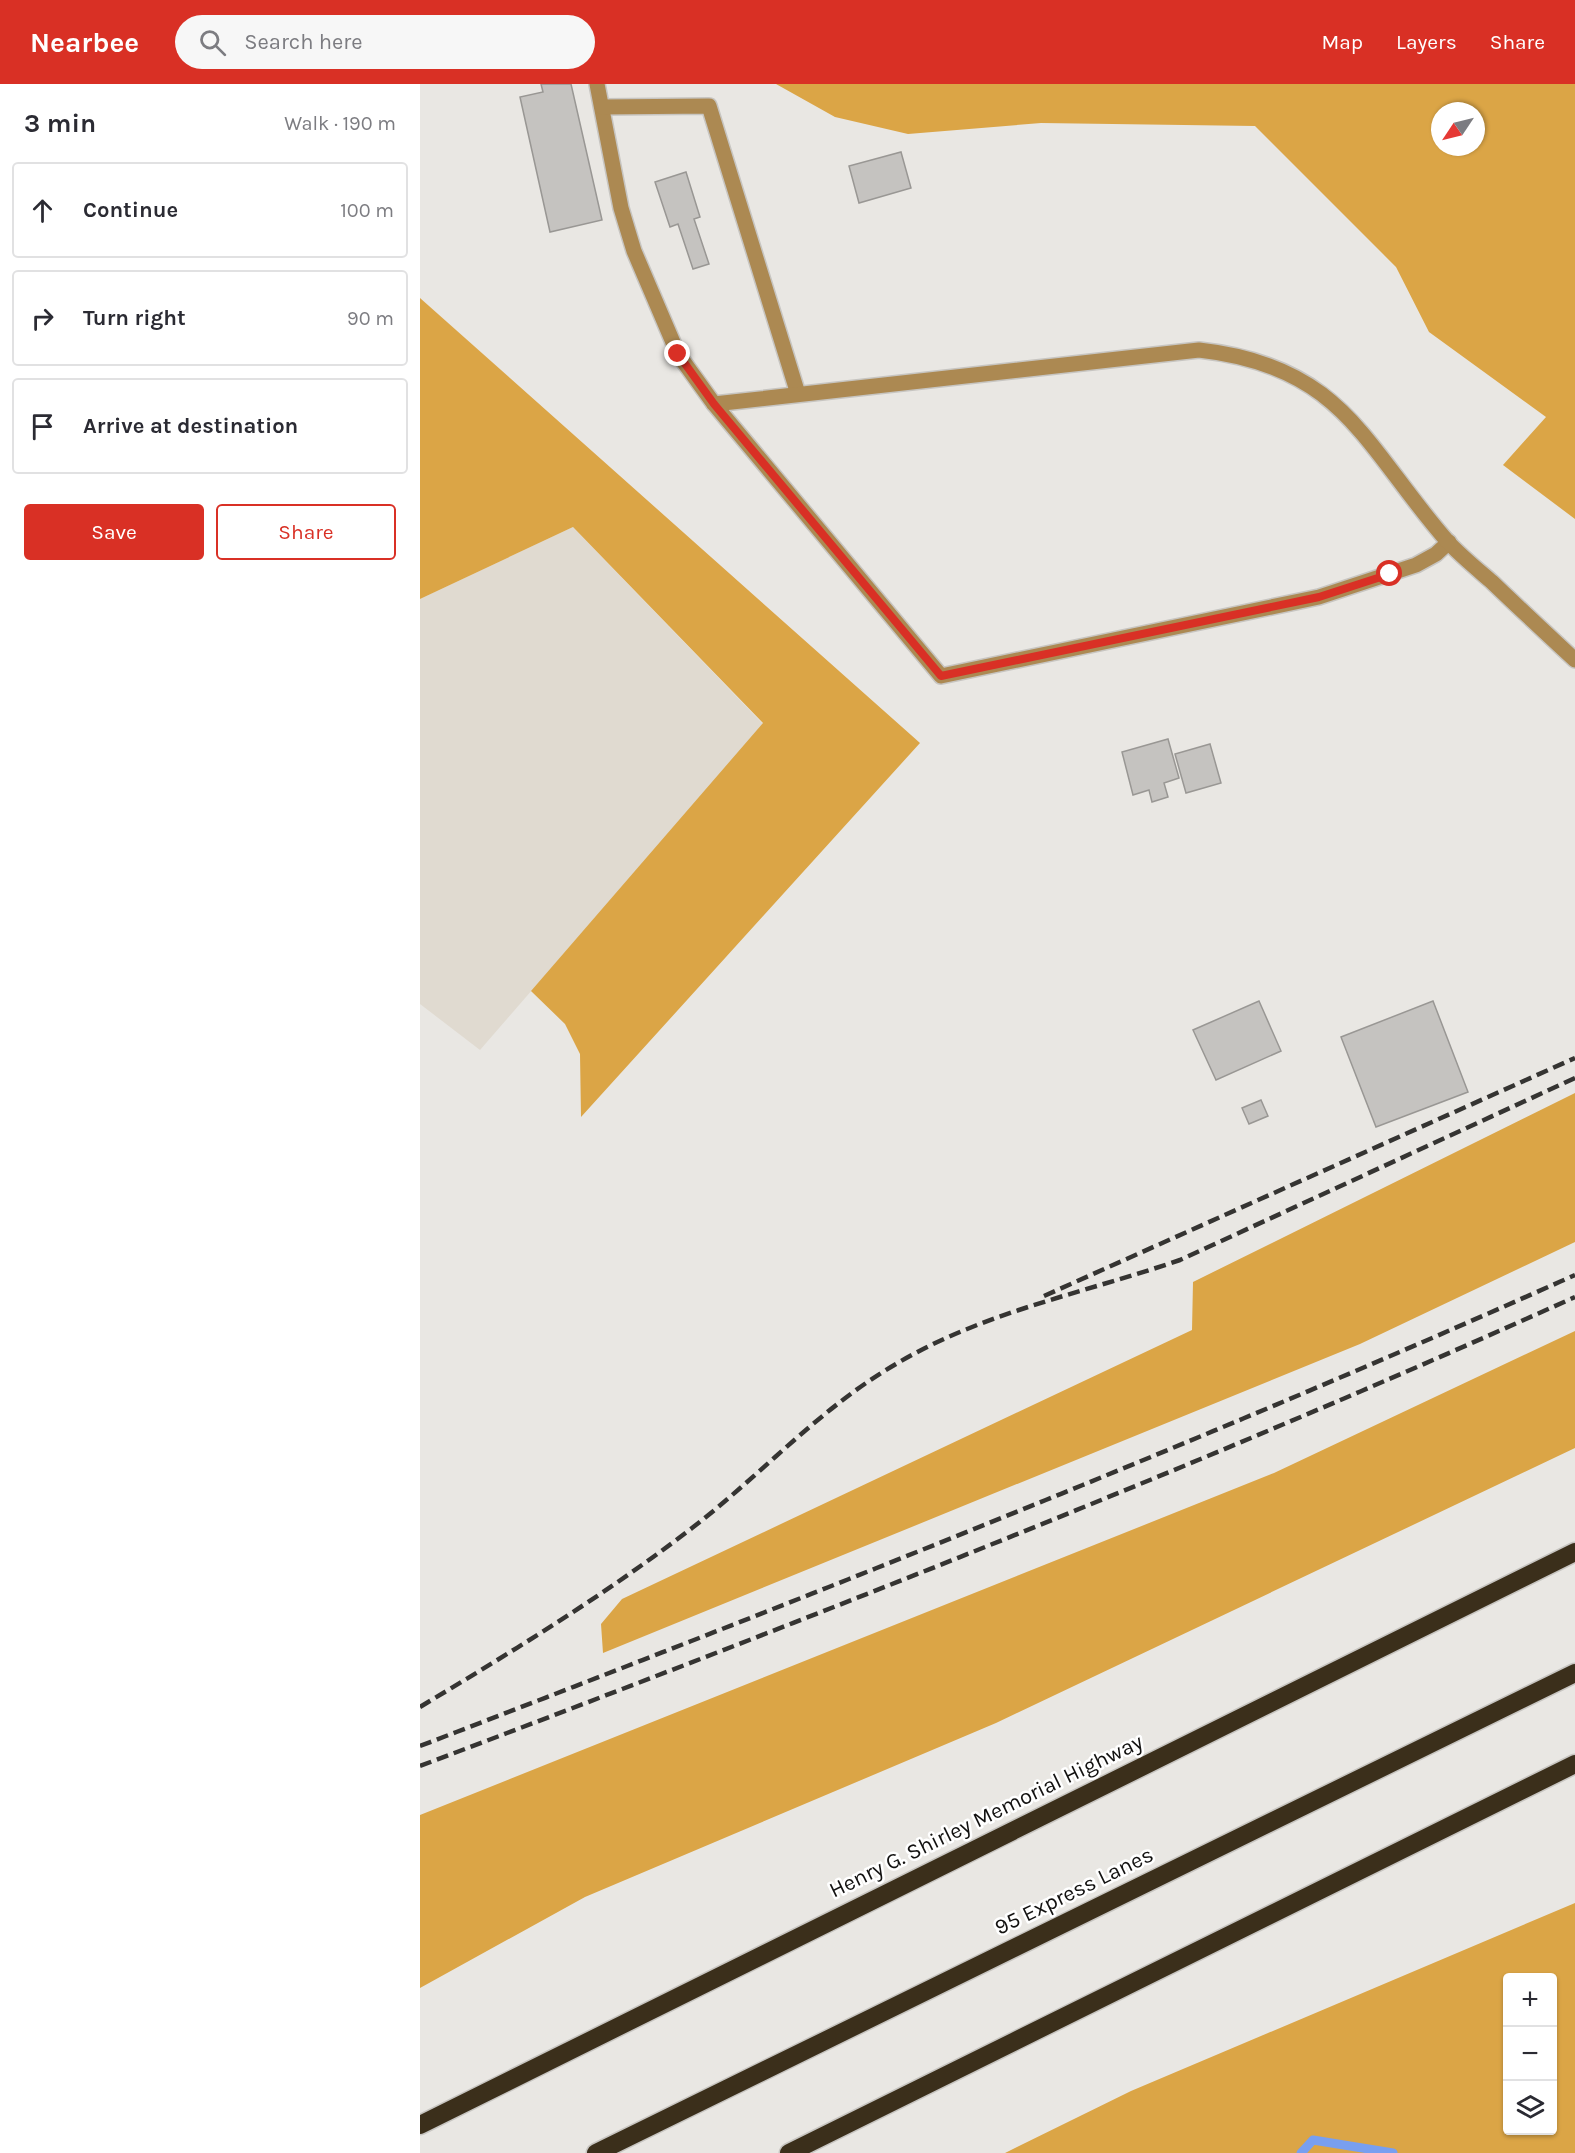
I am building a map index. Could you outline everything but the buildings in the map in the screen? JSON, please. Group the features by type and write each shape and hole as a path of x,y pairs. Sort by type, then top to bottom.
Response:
{"highway":[{"name":"Henry G. Shirley Memorial Highway","path":"420,2125 1575,1552"},
{"name":"95 Express Lanes","path":"596,2153 1575,1673"},
{"path":"789,2153 1575,1764"}],"lane":[{"path":"597,84 614,178 634,251 678,354 714,404 941,676 1319,597 1416,565 1436,554 1449,542"},
{"path":"602,107 709,106 798,394"},
{"path":"714,404 1199,350 1237,354 1306,382 1338,407 1366,435 1449,542 1575,660"}],"shaded area":[{"path":"776,84 1575,84 1575,519 1503,465 1546,417 1429,332 1396,267 1255,126 1041,123 908,134 835,117"},
{"path":"420,298 920,743 581,1117 580,1054 565,1024 531,991 763,723 573,527 420,599"},
{"path":"573,527 763,724 480,1050 420,1004 420,599"},
{"path":"1575,1093 1575,1242 1360,1344 603,1653 601,1624 622,1599 1192,1330 1193,1282"},
{"path":"1575,1331 1575,1448 996,1723 585,1897 420,1988 420,1815 1274,1473"},
{"path":"1575,1903 1575,2153 1005,2153 1131,2091"}],"waterway":[{"path":"1301,2153 1313,2140 1393,2153"}],"railway":[{"path":"1044,1296 1575,1058"},
{"path":"420,1707 558,1622 659,1553 717,1508 842,1401 896,1364 929,1346 999,1317 1180,1260 1575,1078"},
{"path":"420,1746 711,1633 1145,1459 1575,1275"},
{"path":"420,1766 711,1655 1146,1482 1575,1297"}],"route":[{"path":"678,354 714,404 941,676 1319,597 1390,574"}]}
